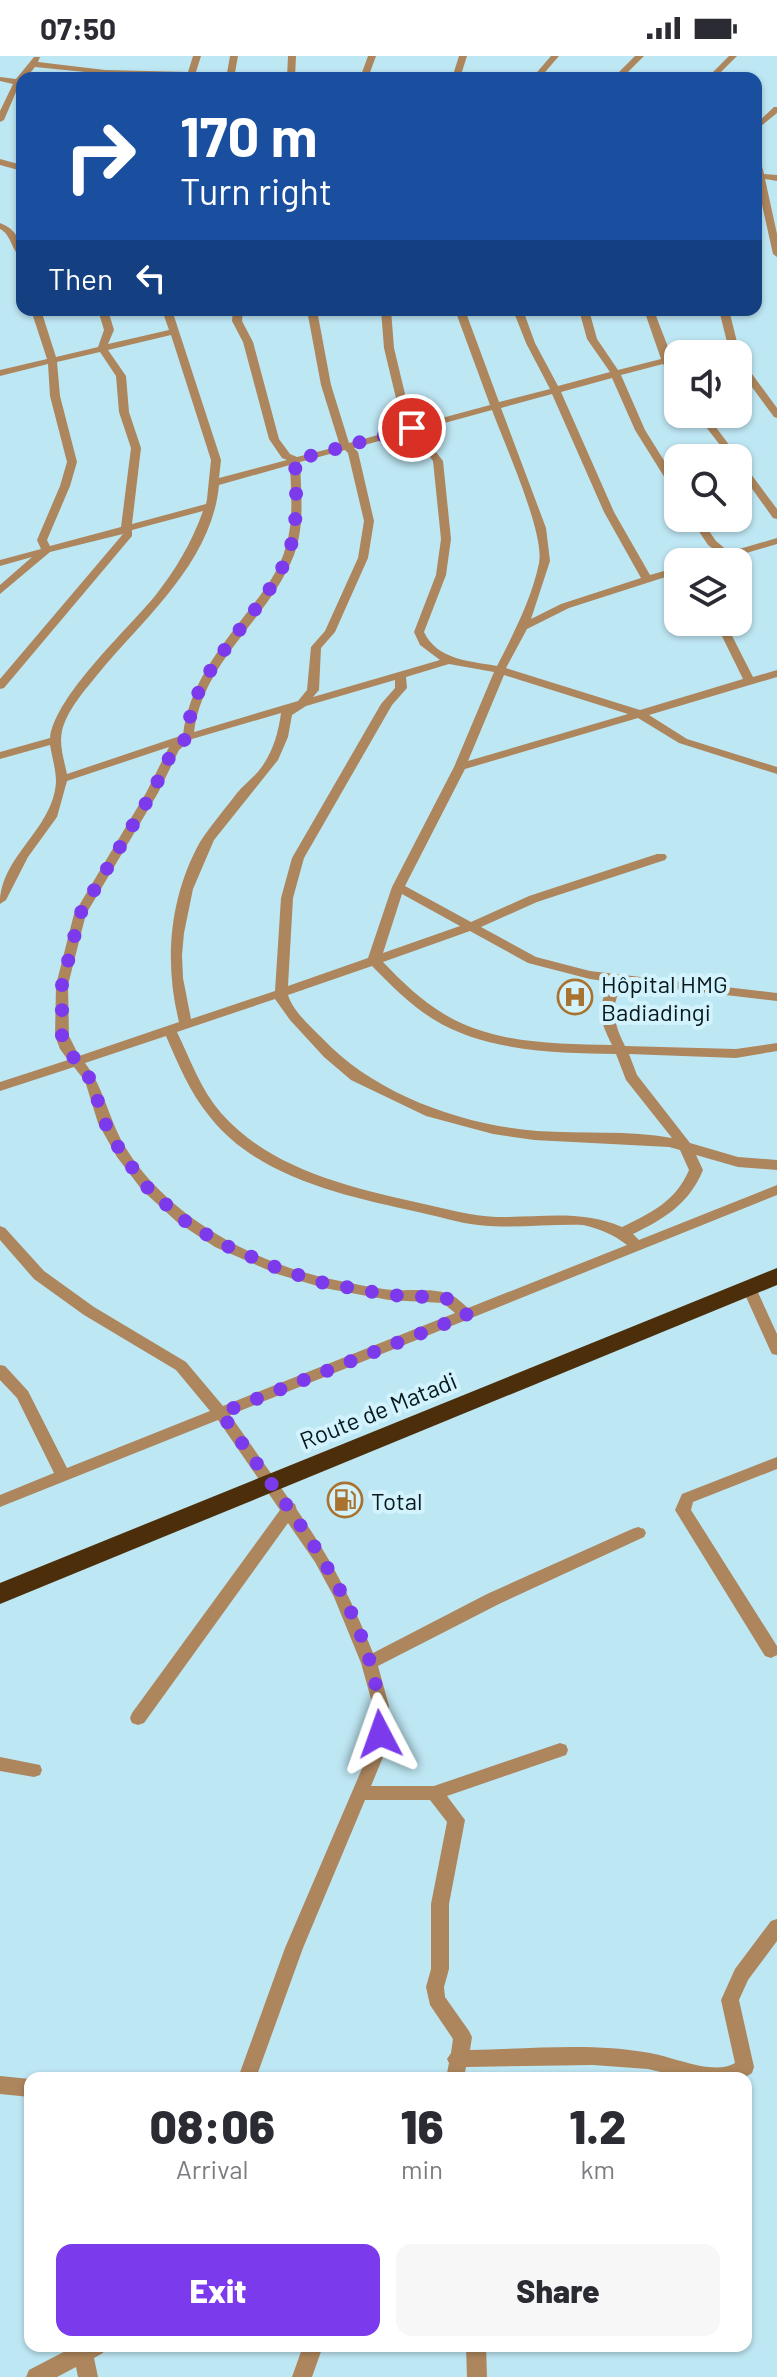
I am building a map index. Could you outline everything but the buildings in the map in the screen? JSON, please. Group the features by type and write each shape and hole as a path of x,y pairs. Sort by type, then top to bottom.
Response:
{"highway":[{"name":"Route de Matadi","path":"0,1594 777,1276"}],"street":[{"path":"26,72 40,56"},
{"path":"541,72 555,56"},
{"path":"623,72 640,56"},
{"path":"717,72 733,56"},
{"path":"33,64 144,72"},
{"path":"0,120 16,86"},
{"path":"762,123 777,109"},
{"path":"762,185 777,254"},
{"path":"0,226 10,231 16,243"},
{"path":"38,316 52,360 55,396 72,462 42,540 47,550"},
{"path":"102,348 109,330 105,316"},
{"path":"0,900 24,855 55,810 62,779 52,741 83,684 167,589 208,517 217,482 216,460 172,332 172,316"},
{"path":"237,316 248,342 274,439 286,456 295,460"},
{"path":"186,1023 175,989 174,951 182,908 204,845 243,793 264,773 283,741 287,713 302,704 317,680 316,647 330,632 363,558 369,521 353,452 345,446 326,385 313,316"},
{"path":"386,316 389,348 406,419 438,461 446,539 441,575 419,632 424,643 449,661"},
{"path":"374,960 398,887 460,767 500,670 523,627 545,561 542,539 462,316"},
{"path":"520,316 625,546 647,579"},
{"path":"586,316 592,339 615,373 640,430 664,469"},
{"path":"651,316 664,354"},
{"path":"726,316 732,340"},
{"path":"0,373 172,332"},
{"path":"0,686 59,612 86,587 128,534 126,529 136,448 124,412 121,376 102,348"},
{"path":"217,482 664,361"},
{"path":"752,380 777,415"},
{"path":"712,428 724,444"},
{"path":"295,460 294,519 288,555 270,593 245,622 205,684 190,715 188,737 174,748 152,793 80,914 62,985 62,1036 91,1080 105,1123 122,1154 147,1187 182,1219 220,1243 282,1270 324,1283 389,1295 446,1298 467,1315"},
{"path":"752,482 777,516"},
{"path":"0,563 209,506"},
{"path":"705,532 718,548"},
{"path":"752,548 777,541"},
{"path":"0,591 47,550"},
{"path":"523,627 565,606 664,574"},
{"path":"727,636 749,680"},
{"path":"62,779 188,737 449,661 500,670 638,713 683,741 777,771"},
{"path":"460,767 777,673"},
{"path":"400,674 401,688 379,717 298,858 287,898 281,993 282,1000 295,1017 329,1054 356,1077 431,1113 534,1135 682,1144 738,1162 777,1165"},
{"path":"0,756 52,741"},
{"path":"0,1087 281,993 470,927 533,899 661,857"},
{"path":"398,887 532,960 619,979 777,997"},
{"path":"374,960 431,1013 465,1030 557,1049 734,1054 777,1047"},
{"path":"619,979 608,997 604,1017 622,1050 630,1075 682,1144 696,1170 691,1187 675,1204 625,1232"},
{"path":"169,1029 201,1094 229,1130 258,1151 320,1182 476,1220 583,1220 625,1232 638,1246"},
{"path":"0,1501 777,1190"},
{"path":"0,1231 39,1275 89,1311 181,1366 221,1413 290,1508 342,1597 369,1663 381,1706 375,1757 294,1948 249,2072"},
{"path":"749,1288 777,1350"},
{"path":"0,1370 23,1395 63,1476"},
{"path":"771,1651 683,1510 687,1498 777,1463"},
{"path":"138,1718 290,1508"},
{"path":"369,1663 493,1599 638,1533"},
{"path":"359,1793 434,1793 560,1750"},
{"path":"0,1764 34,1770"},
{"path":"434,1793 456,1820 440,1904 440,1969 435,1987 436,1999 463,2037 456,2069 646,2060 690,2072"},
{"path":"738,2072 745,2067 730,2000 741,1975 777,1927"},
{"path":"0,2085 24,2087"},
{"path":"36,2377 86,2352"},
{"path":"88,2377 90,2352"},
{"path":"302,2377 311,2352"},
{"path":"476,2352 477,2377"}],"place":[{"name":"Hôpital HMG Badiadingi","path":"575,997"},
{"name":"Total","path":"345,1500"}],"route":[{"path":"380,1734 381,1706 369,1663 342,1597 290,1508 221,1413 467,1315 446,1298 389,1295 324,1283 282,1270 220,1243 182,1219 147,1187 122,1154 105,1123 91,1080 67,1049 62,1036 62,985 80,914 152,793 174,748 188,737 187,723 193,706 218,661 270,593 288,555 294,519 295,460 412,428"}]}
